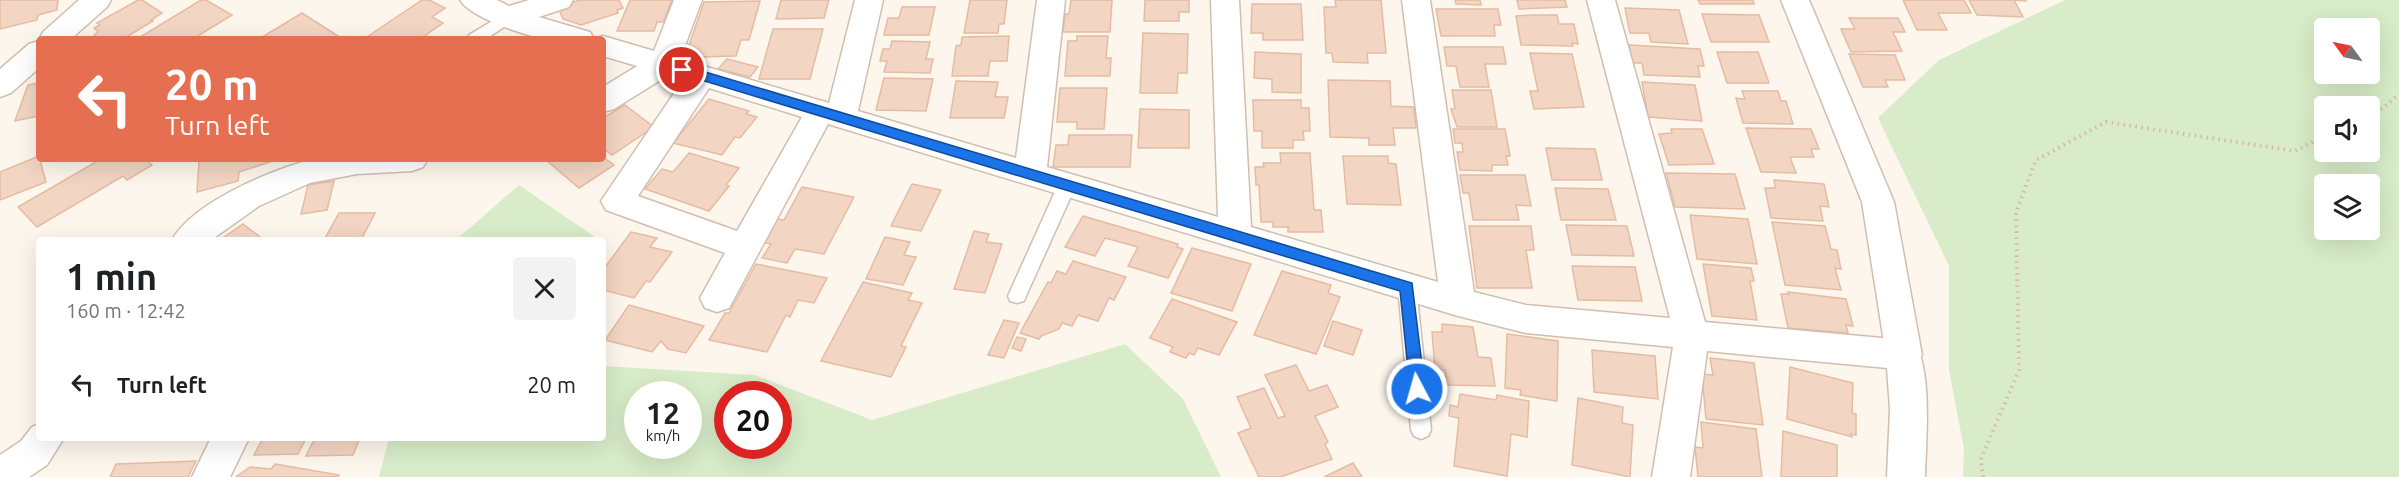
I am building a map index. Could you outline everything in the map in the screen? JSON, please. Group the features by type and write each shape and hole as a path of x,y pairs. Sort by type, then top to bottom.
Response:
{"street":[{"path":"56,36 97,0"},
{"path":"474,0 507,17 570,36"},
{"path":"507,17 559,0"},
{"path":"606,99 663,64 688,0"},
{"path":"717,298 745,247 831,114 869,0"},
{"path":"1030,174 1051,0"},
{"path":"1225,0 1235,236"},
{"path":"1416,0 1458,302"},
{"path":"1601,0 1692,336 1671,477"},
{"path":"1795,0 1878,202 1904,355 1908,409 1906,477"},
{"path":"606,47 1407,287 1526,319 1904,355"},
{"path":"0,86 36,54"},
{"path":"702,75 617,201 745,247"},
{"path":"192,237 217,215 251,193 296,175 359,162"},
{"path":"0,476 34,453 43,441"},
{"path":"211,477 229,441"}],"lane":[{"path":"479,36 507,17"},
{"path":"1017,297 1067,185"},
{"path":"1407,287 1421,430"}],"path":[{"path":"2380,110 2399,94"},
{"path":"1983,477 1981,459 2019,370 2016,212 2036,160 2106,122 2295,151 2314,142"}],"green space":[{"path":"2065,0 2399,0 2399,477 1963,477 1964,449 1949,370 1949,266 1878,118 1939,60"},
{"path":"519,185 595,237 459,237"},
{"path":"1125,344 1183,399 1221,477 379,477 388,441 606,441 606,366 755,375 771,381 714,381 714,459 792,459 792,389 872,420"}],"building":[{"path":"0,0 58,0 57,10 38,15 37,20 0,29"},
{"path":"138,0 142,0 162,13 128,36 96,36 94,35 98,32 94,28 100,25 97,23"},
{"path":"201,0 206,0 232,15 198,36 142,36"},
{"path":"422,0 429,0 445,8 432,17 443,23 424,36 368,36"},
{"path":"580,0 619,0 623,8 617,10 618,13 581,25 563,19 558,7"},
{"path":"630,0 672,0 663,22 657,22 654,31 617,31"},
{"path":"781,0 829,0 824,18 776,19"},
{"path":"970,0 1007,0 1004,24 999,24 998,33 964,33"},
{"path":"1071,0 1112,0 1110,32 1063,32 1065,14 1069,14"},
{"path":"1145,0 1189,0 1189,12 1179,12 1179,21 1144,21"},
{"path":"1335,0 1381,0 1386,53 1367,53 1368,63 1333,62 1332,53 1326,53 1324,7 1336,7"},
{"path":"1455,0 1480,0 1481,5 1456,4"},
{"path":"1517,0 1565,0 1567,7 1519,9"},
{"path":"1698,0 1753,0 1754,4 1700,4"},
{"path":"1903,0 1964,0 1971,13 1938,13 1947,30 1917,30"},
{"path":"1969,0 2014,0 2023,17 1977,15"},
{"path":"760,1 749,40 741,40 736,56 699,57 700,54 686,54 704,2"},
{"path":"1252,4 1301,4 1303,40 1263,40 1263,33 1251,33"},
{"path":"902,7 935,7 929,35 884,35 888,18 899,18"},
{"path":"1625,8 1679,10 1688,44 1651,42 1649,33 1630,33"},
{"path":"1436,9 1498,9 1501,25 1494,25 1495,36 1441,36"},
{"path":"302,13 338,36 264,36"},
{"path":"1702,14 1759,15 1769,42 1711,42"},
{"path":"1557,15 1559,24 1574,24 1578,44 1572,43 1573,46 1521,45 1516,16"},
{"path":"1849,18 1898,18 1905,32 1893,32 1902,51 1851,52 1841,29 1855,29"},
{"path":"773,29 823,29 810,79 759,79"},
{"path":"1143,33 1188,34 1187,73 1178,73 1177,93 1140,93"},
{"path":"1009,36 1007,61 990,61 988,76 952,76 956,46 961,45 962,37"},
{"path":"1077,36 1108,36 1106,58 1111,58 1110,76 1065,76 1068,41 1077,41"},
{"path":"892,41 930,42 926,59 933,59 930,73 884,72 887,61 880,61 883,49 890,49"},
{"path":"1629,45 1700,49 1704,66 1698,66 1700,77 1644,75 1642,63 1632,63"},
{"path":"1444,47 1503,47 1506,64 1485,64 1489,87 1460,87 1456,66 1447,66"},
{"path":"1255,52 1301,54 1301,93 1272,92 1272,79 1254,78"},
{"path":"1717,52 1758,52 1769,83 1727,83"},
{"path":"1530,53 1572,54 1584,107 1534,109 1530,91 1538,91"},
{"path":"1849,54 1895,55 1905,80 1885,80 1888,87 1863,87"},
{"path":"727,59 758,67 750,77 718,69"},
{"path":"884,78 933,79 926,111 876,110"},
{"path":"1328,80 1390,81 1391,106 1414,107 1416,128 1393,128 1395,145 1369,145 1369,138 1330,137"},
{"path":"956,81 998,82 995,97 1008,97 1004,118 950,118"},
{"path":"1642,82 1695,85 1702,121 1648,117"},
{"path":"36,84 36,117 15,121 28,85"},
{"path":"1060,88 1107,88 1104,129 1077,129 1077,122 1057,122"},
{"path":"1452,90 1491,90 1497,127 1457,127 1451,109 1455,109"},
{"path":"1742,91 1778,91 1781,101 1786,101 1793,124 1743,123 1736,98 1745,99"},
{"path":"709,99 749,111 746,114 757,117 740,138 735,137 722,155 673,143"},
{"path":"1253,100 1301,100 1301,108 1309,108 1310,131 1303,131 1304,140 1293,140 1293,148 1262,148 1262,131 1254,131"},
{"path":"625,105 654,127 612,155 606,150 606,116"},
{"path":"1140,109 1189,110 1189,148 1138,148"},
{"path":"1746,128 1811,129 1819,149 1811,149 1814,157 1790,157 1796,173 1761,172"},
{"path":"1453,129 1505,129 1510,156 1506,156 1508,165 1492,165 1492,171 1460,170 1457,152 1463,152 1462,143 1455,143"},
{"path":"1671,129 1702,129 1714,164 1669,165 1659,134 1672,133"},
{"path":"1069,135 1132,135 1130,167 1053,167 1056,145 1068,145"},
{"path":"1546,148 1595,149 1602,180 1552,180"},
{"path":"689,153 739,168 726,185 729,186 709,211 645,189 662,169 673,172"},
{"path":"1280,153 1310,153 1314,210 1321,210 1323,232 1288,232 1288,227 1273,227 1273,222 1261,222 1259,185 1256,185 1255,167 1264,167 1263,163 1281,163"},
{"path":"1343,156 1388,156 1388,163 1396,164 1401,205 1347,204"},
{"path":"36,157 36,162 41,162 46,182 0,200 0,172"},
{"path":"606,159 614,165 579,188 548,162 606,162"},
{"path":"96,162 149,162 152,165 127,180 123,176 37,227 18,207"},
{"path":"199,162 270,162 239,172 238,181 197,192"},
{"path":"1666,173 1735,174 1745,209 1675,207"},
{"path":"1460,175 1525,175 1531,206 1516,205 1519,220 1473,220 1469,193 1463,193"},
{"path":"1774,180 1824,184 1829,207 1820,206 1823,221 1771,218 1765,188 1775,188"},
{"path":"334,181 327,210 301,214 308,185"},
{"path":"912,184 941,190 921,231 891,226"},
{"path":"802,187 854,197 824,254 795,249 787,263 762,258 771,244 761,242 773,218 784,220"},
{"path":"1555,188 1608,189 1616,220 1561,220"},
{"path":"339,213 375,213 363,237 326,237"},
{"path":"1690,215 1748,219 1757,264 1697,259"},
{"path":"1083,216 1178,244 1177,247 1183,249 1168,278 1128,266 1138,247 1105,238 1095,256 1065,247"},
{"path":"1772,222 1825,226 1831,249 1837,250 1841,269 1835,268 1841,290 1785,285"},
{"path":"243,224 260,237 224,237"},
{"path":"1566,225 1627,226 1634,256 1572,255"},
{"path":"1469,226 1531,226 1534,250 1526,250 1532,288 1477,288"},
{"path":"974,231 989,234 986,242 1002,244 985,293 954,289"},
{"path":"631,232 657,238 650,247 672,252 650,282 646,281 634,298 606,291 606,266"},
{"path":"885,237 910,242 904,255 916,257 903,285 866,279"},
{"path":"1192,248 1251,264 1232,311 1171,293"},
{"path":"1073,261 1126,277 1114,300 1109,298 1098,321 1078,315 1072,326 1062,323 1059,329 1039,339 1020,333 1048,282 1051,283 1057,271 1066,274"},
{"path":"756,264 827,278 814,303 798,300 790,317 786,315 767,352 709,340 725,313 729,313"},
{"path":"1703,264 1751,268 1754,281 1750,281 1757,320 1712,316"},
{"path":"1572,266 1635,267 1642,301 1578,300"},
{"path":"1282,271 1331,285 1328,293 1340,297 1316,354 1254,335"},
{"path":"863,282 912,293 908,300 922,303 901,346 906,347 891,377 821,361"},
{"path":"1788,292 1846,299 1853,326 1846,325 1848,333 1788,328 1781,294 1789,294"},
{"path":"1172,299 1237,322 1219,355 1198,348 1194,355 1189,353 1186,358 1170,352 1173,347 1150,338"},
{"path":"629,305 704,326 686,353 668,349 661,341 652,352 606,339"},
{"path":"1004,320 1019,323 1004,358 988,355"},
{"path":"1333,321 1362,330 1353,355 1324,346"},
{"path":"1442,324 1473,327 1478,357 1491,358 1495,386 1447,385 1445,370 1435,369 1432,332 1442,332"},
{"path":"1507,334 1558,341 1557,401 1520,395 1521,390 1505,388"},
{"path":"1017,337 1026,339 1021,351 1012,348"},
{"path":"1592,350 1655,356 1658,399 1594,392"},
{"path":"1710,358 1754,363 1763,425 1706,419 1702,374 1713,375"},
{"path":"1296,365 1309,391 1327,385 1338,407 1315,416 1328,442 1325,444 1332,459 1280,477 1259,477 1238,433 1251,428 1237,397 1264,388 1278,418 1285,416 1265,375"},
{"path":"1790,367 1853,383 1852,413 1856,414 1856,435 1851,434 1852,437 1787,419"},
{"path":"1460,394 1496,400 1497,395 1529,401 1527,437 1511,434 1507,476 1454,466 1459,418 1449,416 1450,405 1458,407"},
{"path":"1578,398 1623,407 1622,423 1633,425 1630,477 1572,465"},
{"path":"1701,422 1756,429 1762,477 1698,477 1695,447 1703,448"},
{"path":"1783,431 1837,445 1837,477 1781,477"},
{"path":"261,441 304,441 298,454 254,455"},
{"path":"314,441 359,441 353,455 306,456"},
{"path":"196,461 188,477 110,477 116,464"},
{"path":"1353,463 1362,477 1324,477"},
{"path":"275,464 339,475 338,477 236,477 250,467 271,469"}],"route":[{"path":"682,70 1407,287 1417,389"}]}
